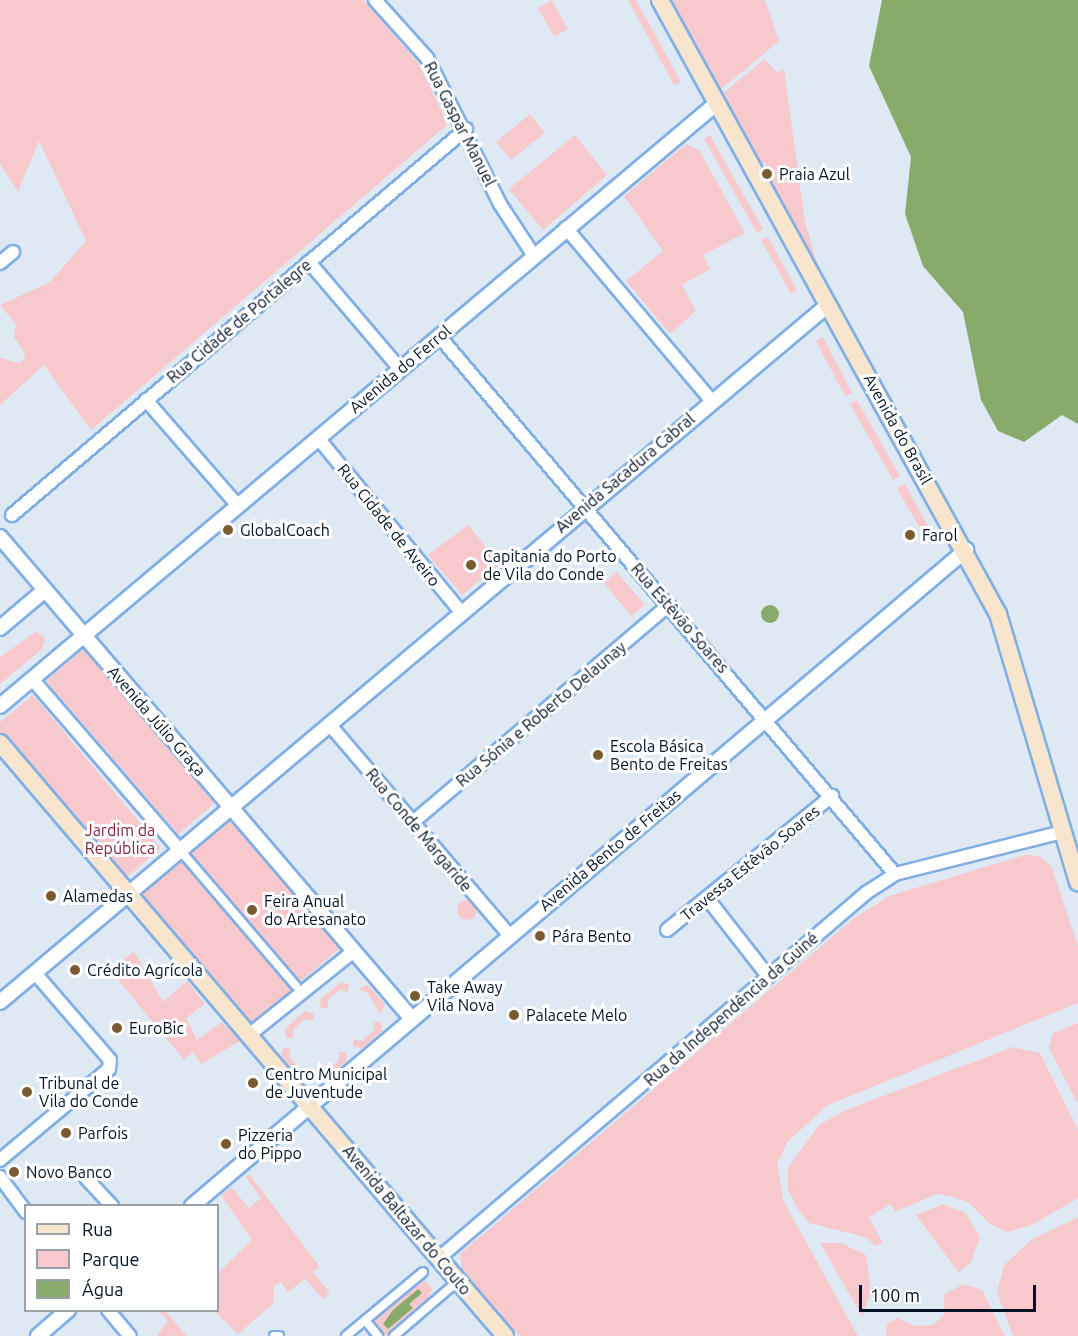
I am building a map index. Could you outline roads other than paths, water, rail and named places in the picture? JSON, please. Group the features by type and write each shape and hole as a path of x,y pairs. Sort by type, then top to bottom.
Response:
{"main road":[{"name":"Avenida do Brasil","path":"660,0 966,550 1006,636 1078,882"},
{"path":"0,743 310,1104"},
{"name":"Avenida Baltazar do Couto","path":"310,1104 505,1336"}],"street":[{"name":"Rua Gaspar Manuel","path":"375,0 427,58 466,129 500,204 534,256"},
{"name":"Avenida do Ferrol","path":"84,636 717,103"},
{"name":"Rua Cidade de Portalegre","path":"12,515 466,129"},
{"path":"567,228 711,400"},
{"path":"0,263 13,252"},
{"path":"309,262 400,369"},
{"name":"Avenida Sacadura Cabral","path":"230,806 711,400 828,305"},
{"name":"Rua Estêvão Soares","path":"439,336 766,718 895,874"},
{"path":"146,400 238,506"},
{"name":"Rua Cidade de Aveiro","path":"318,438 460,611"},
{"name":"Avenida Júlio Graça","path":"0,537 412,1019"},
{"name":"Avenida Bento de Freitas","path":"194,1204 966,550"},
{"path":"0,628 45,591"},
{"name":"Rua Sónia e Roberto Delaunay","path":"413,822 669,605"},
{"path":"0,706 84,636"},
{"path":"33,680 296,986"},
{"name":"Rua Conde Margaride","path":"329,724 510,936"},
{"name":"Travessa Estêvão Soares","path":"667,930 832,796"},
{"path":"0,1002 230,806"},
{"name":"Rua da Independência da Guiné","path":"438,1258 768,976 895,874 1062,832"},
{"path":"707,898 768,976"},
{"path":"249,1035 354,951"},
{"path":"0,1161 109,1069 110,1060 35,973"},
{"path":"0,1177 24,1209"},
{"path":"86,1178 109,1204"},
{"name":"Avenida Baltazar do Couto","path":"346,1336 423,1272"},
{"path":"394,1336 458,1281"},
{"path":"38,1336 67,1312"},
{"path":"109,1312 130,1336"},
{"path":"365,1320 378,1336"}],"water":[{"path":"882,0 1078,0 1078,424 1062,415 1024,442 998,431 981,400 963,312 923,266 905,214 911,157 869,66"},
{"path":"766,605 774,605 779,610 777,621 766,623 761,618 761,610"},
{"path":"418,1289 422,1293 409,1304 413,1308 388,1329 383,1324 393,1310"}],"place":[{"name":"Praia Azul","path":"767,174"},
{"name":"GlobalCoach","path":"228,530"},
{"name":"Farol","path":"910,535"},
{"name":"Capitania do Porto de Vila do Conde","path":"471,565"},
{"name":"Escola Básica Bento de Freitas","path":"598,755"},
{"name":"Alamedas","path":"51,896"},
{"name":"Feira Anual do Artesanato","path":"252,910"},
{"name":"Pára Bento","path":"540,936"},
{"name":"Crédito Agrícola","path":"75,970"},
{"name":"Take Away Vila Nova","path":"415,996"},
{"name":"Palacete Melo","path":"514,1015"},
{"name":"EuroBic","path":"117,1028"},
{"name":"Centro Municipal de Juventude","path":"253,1083"},
{"name":"Tribunal de Vila do Conde","path":"27,1092"},
{"name":"Parfois","path":"66,1133"},
{"name":"Pizzeria do Pippo","path":"226,1144"},
{"name":"Novo Banco","path":"14,1172"}],"park label":[{"name":"Jardim da República","path":"120,839"}]}
